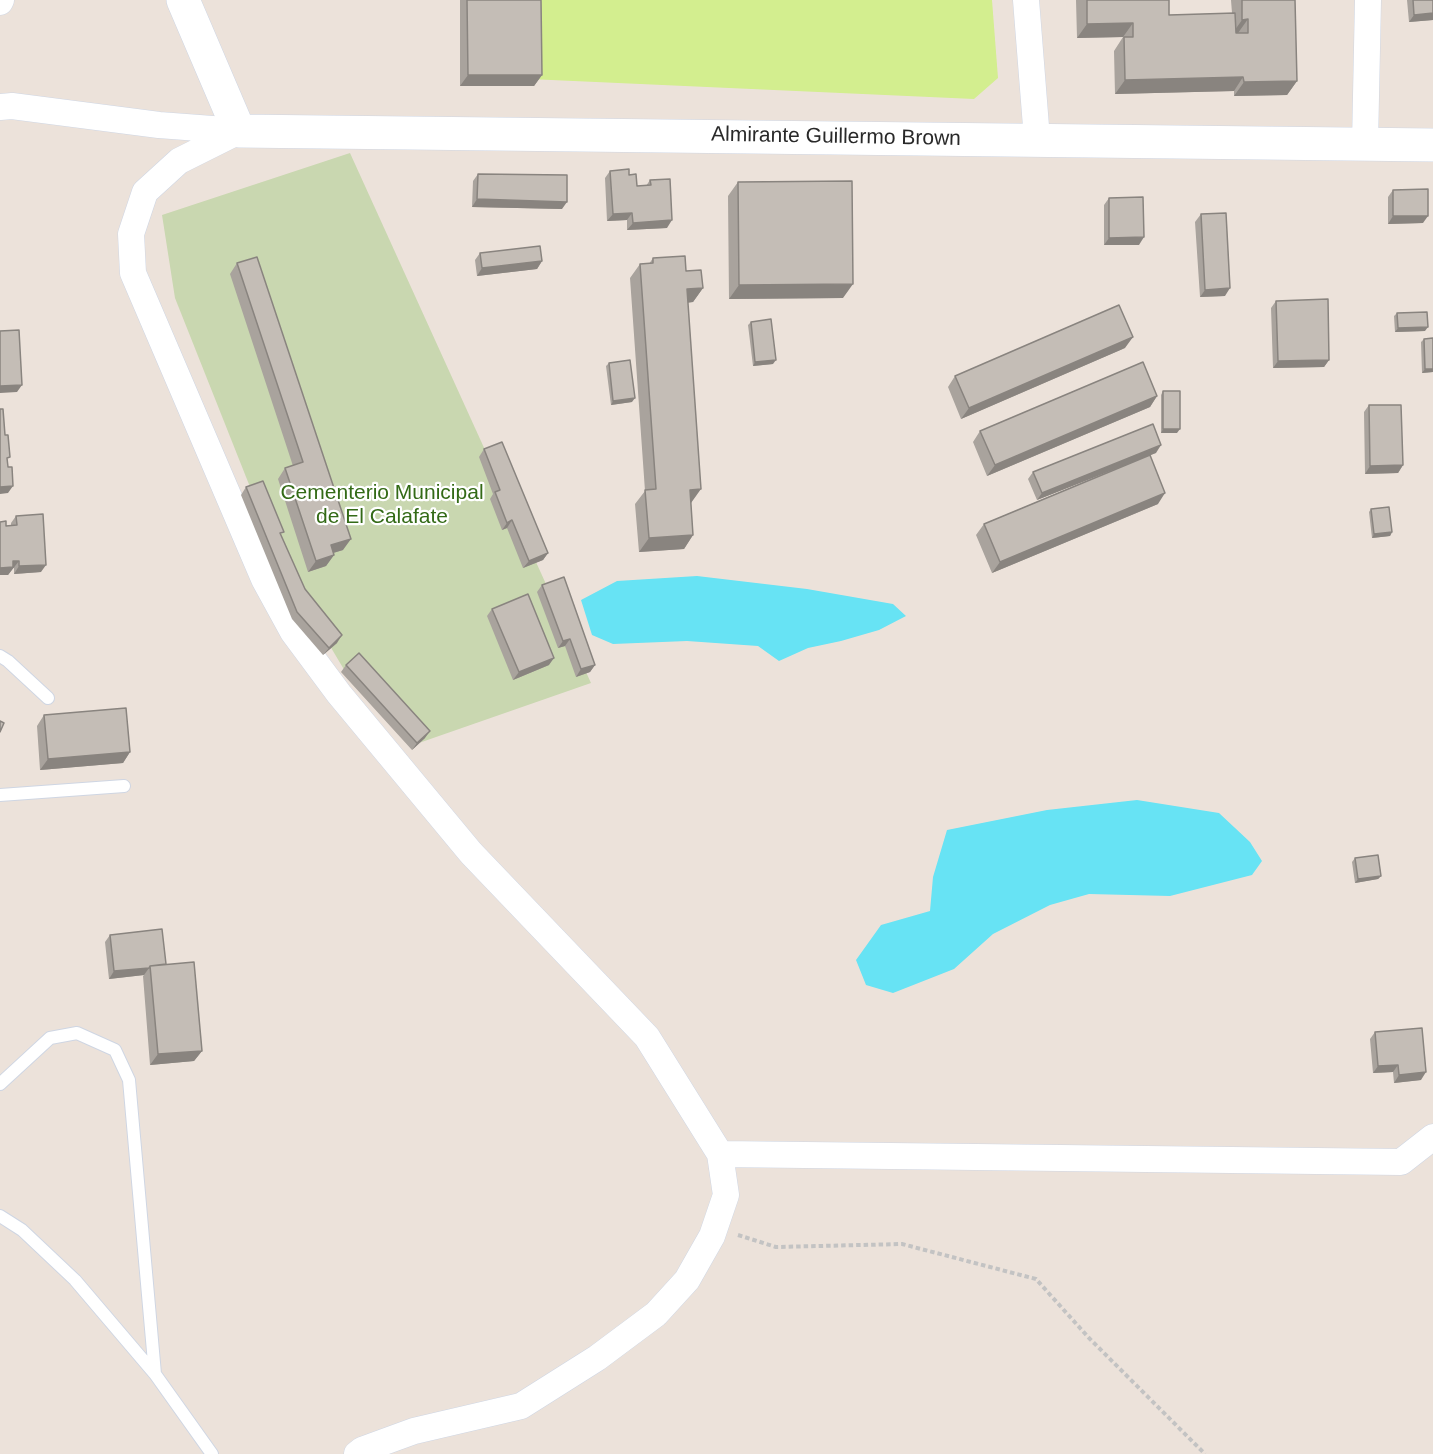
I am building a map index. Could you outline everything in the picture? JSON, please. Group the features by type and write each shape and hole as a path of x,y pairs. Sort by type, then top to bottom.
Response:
{"main road":[{"path":"183,0 239,131"},
{"name":"Almirante Guillermo Brown","path":"239,131 1433,145"}],"street":[{"path":"1026,0 1036,139"},
{"path":"1365,144 1368,0"},
{"path":"0,108 12,106 159,125 239,131"},
{"path":"239,131 179,161 145,192 131,234 134,273 264,579 293,632 333,685 471,853 647,1037 720,1154 726,1195 715,1228 687,1280 656,1314 597,1358 521,1406 414,1431 357,1454"},
{"path":"720,1154 1401,1162 1433,1137"}],"lane":[{"path":"0,656 48,698"},
{"path":"0,795 124,786"},
{"path":"0,1084 50,1038 77,1033 115,1050 129,1080 155,1374"},
{"path":"0,1216 22,1230 75,1280 155,1374 212,1454"}],"path":[{"path":"715,1228 776,1247 902,1244 1036,1279 1089,1338 1205,1454"}],"green space":[{"path":"533,0 992,0 998,78 974,99 529,79"},
{"name":"Cementerio Municipal de El Calafate","path":"350,153 591,683 416,744 349,678 279,560 175,298 162,215"}],"water":[{"path":"697,576 807,589 893,604 906,616 879,630 808,648 779,661 758,646 687,641 613,644 592,635 581,600 617,581"},
{"path":"1137,800 1219,813 1250,842 1262,861 1252,875 1170,896 1089,894 1050,905 993,934 954,969 893,993 866,985 856,960 881,925 930,911 933,877 947,830 1047,810"}],"building":[{"path":"467,0 541,0 542,75 468,75"},
{"path":"1087,0 1169,0 1169,15 1235,13 1236,33 1248,33 1248,19 1242,20 1242,0 1295,0 1297,81 1244,82 1243,77 1125,80 1124,37 1133,37 1133,23 1087,24"},
{"path":"1413,0 1433,0 1433,13 1414,15"},
{"path":"629,169 629,175 636,174 637,186 651,185 650,180 670,179 672,220 633,223 632,213 613,214 610,171"},
{"path":"478,174 567,175 567,202 477,199"},
{"path":"852,181 853,284 739,285 738,182"},
{"path":"1428,189 1428,216 1393,216 1393,190"},
{"path":"1143,197 1144,237 1109,238 1109,198"},
{"path":"1226,213 1230,288 1205,290 1201,214"},
{"path":"540,246 542,261 482,268 480,253"},
{"path":"685,256 686,271 701,270 703,288 687,289 701,489 690,490 693,535 649,538 645,490 656,489 640,264 653,263 653,258"},
{"path":"257,257 351,539 331,545 334,555 316,561 285,468 303,462 237,263"},
{"path":"1328,299 1329,360 1278,361 1276,301"},
{"path":"1119,305 1133,337 969,408 955,376"},
{"path":"1427,312 1428,327 1398,328 1397,313"},
{"path":"771,319 776,360 755,362 751,322"},
{"path":"19,330 22,385 0,386 0,331"},
{"path":"1433,338 1433,369 1425,369 1424,339"},
{"path":"630,360 635,398 613,401 609,363"},
{"path":"1143,362 1157,396 995,465 980,431"},
{"path":"1163,391 1180,391 1180,429 1163,429"},
{"path":"1369,405 1401,405 1403,465 1370,466"},
{"path":"0,409 3,409 5,435 8,435 10,457 7,458 8,467 12,467 13,486 0,487"},
{"path":"1153,424 1161,445 1042,493 1033,472"},
{"path":"502,442 548,553 529,561 512,520 507,523 495,492 500,490 484,449"},
{"path":"1150,455 1165,493 1000,562 984,524"},
{"path":"263,481 284,532 280,533 305,589 342,635 329,648 297,612 246,487"},
{"path":"1389,507 1392,532 1374,534 1371,509"},
{"path":"43,514 46,565 19,566 19,561 13,561 13,567 0,568 0,522 6,521 6,526 17,525 16,516"},
{"path":"564,577 595,665 581,669 570,639 563,641 542,585"},
{"path":"528,594 554,658 519,672 492,609"},
{"path":"359,653 430,731 417,743 346,665"},
{"path":"126,708 130,752 48,759 44,715"},
{"path":"1378,855 1381,876 1358,879 1355,858"},
{"path":"162,929 166,964 114,971 110,935"},
{"path":"194,962 202,1051 158,1054 150,966"},
{"path":"1422,1028 1426,1072 1399,1075 1398,1065 1378,1066 1375,1032"}]}
